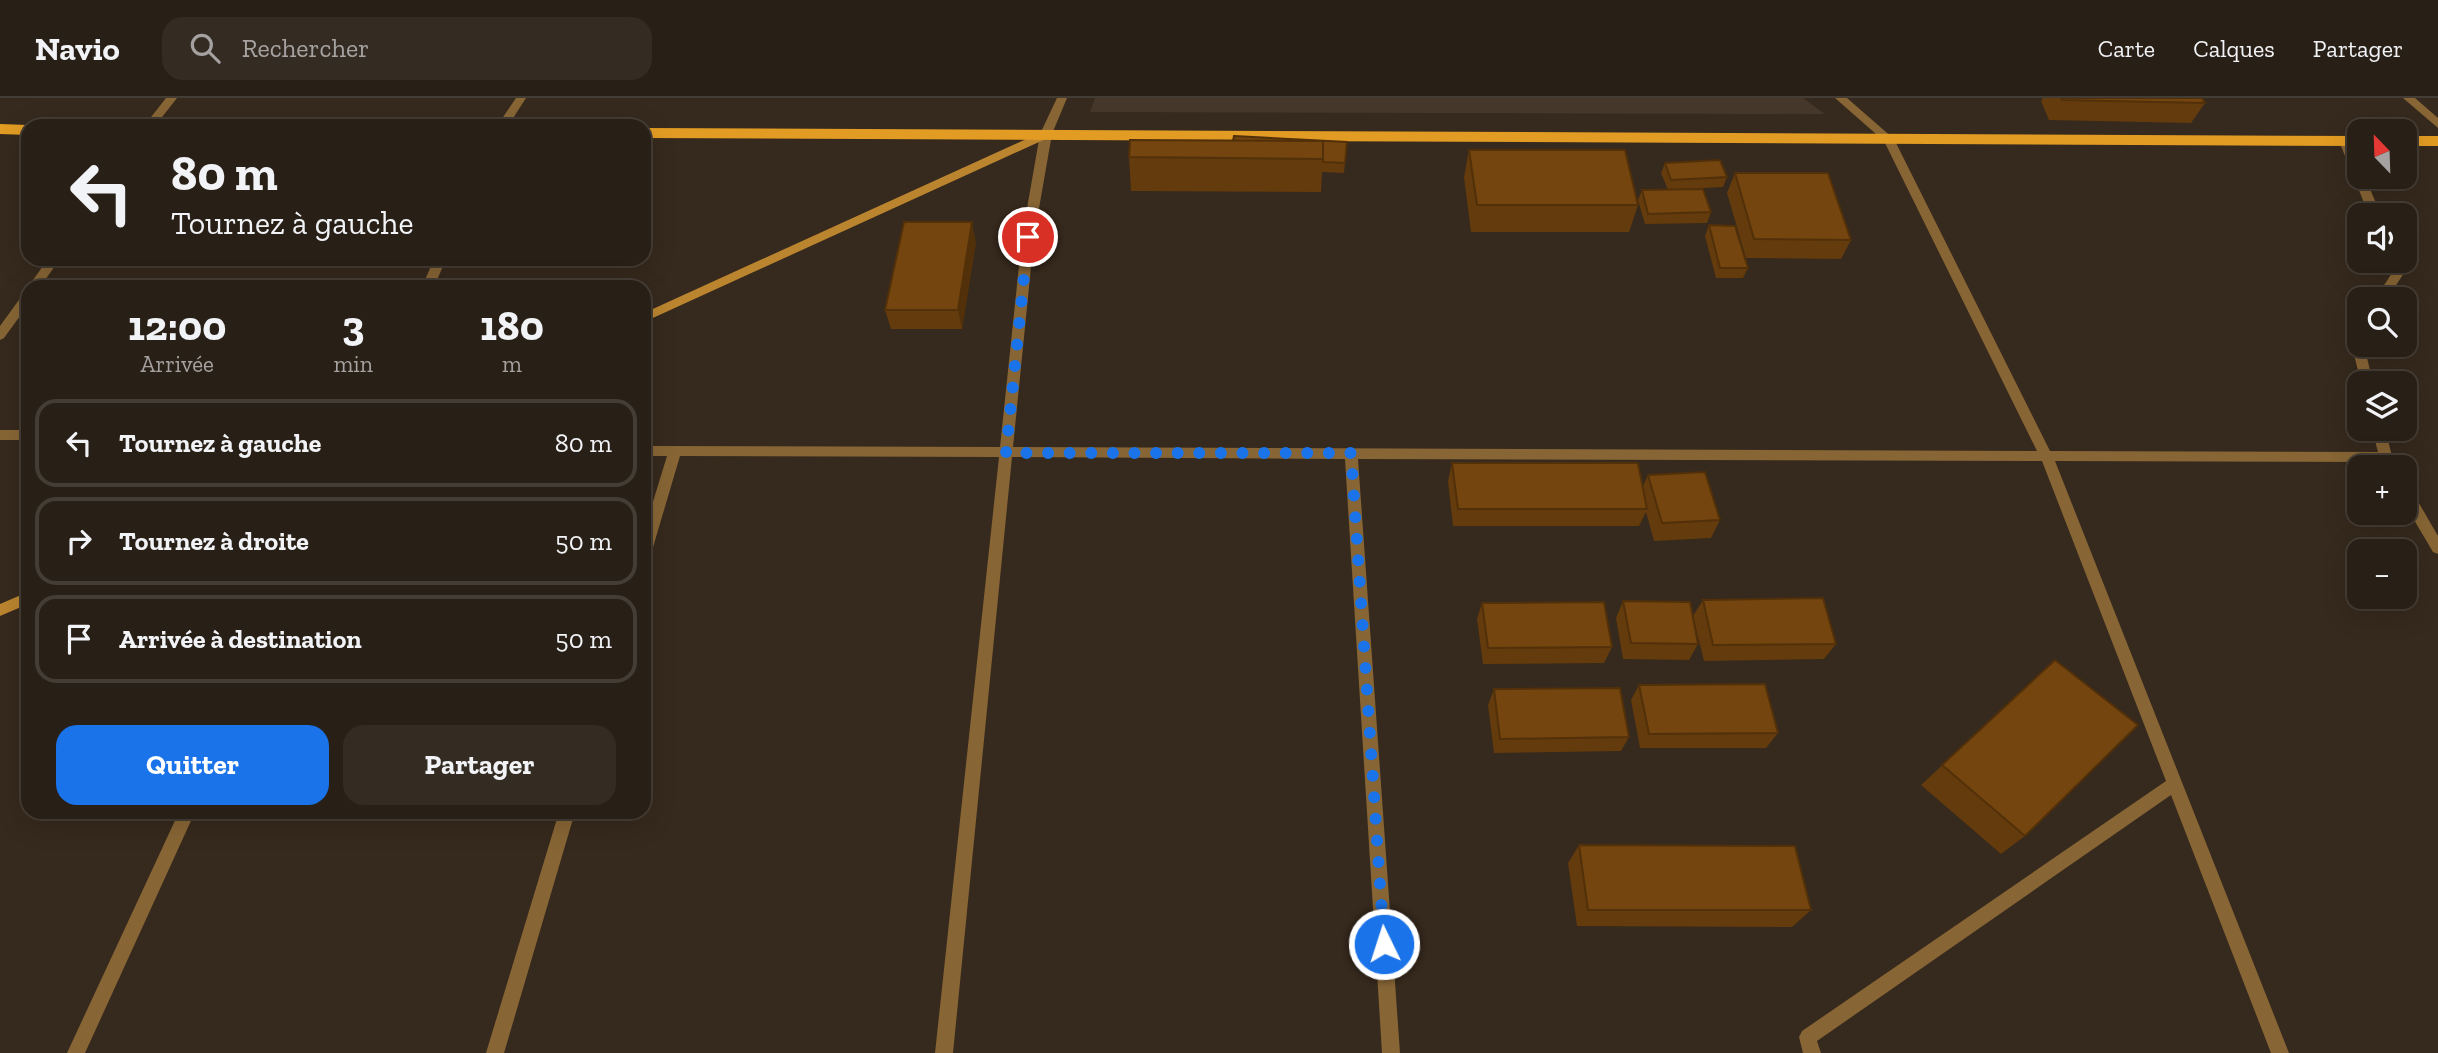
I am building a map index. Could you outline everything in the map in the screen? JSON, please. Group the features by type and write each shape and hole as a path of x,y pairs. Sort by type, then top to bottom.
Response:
{"main road":[{"path":"0,129 21,130"},
{"path":"651,132 2347,141"},
{"path":"2417,141 2438,141"}],"street":[{"path":"155,119 172,98"},
{"path":"507,119 521,98"},
{"path":"944,1053 1028,237 1046,134 1062,98"},
{"path":"1840,98 1888,139 2047,457 2280,1053"},
{"path":"2408,98 2438,124"},
{"path":"651,315 1046,134"},
{"path":"0,335 21,306"},
{"path":"0,435 21,435"},
{"path":"651,451 2047,457 2347,461"},
{"path":"651,531 675,451"},
{"path":"1351,453 1391,1053"},
{"path":"2417,512 2438,548"},
{"path":"0,610 21,601"},
{"path":"1812,1053 1808,1037 2175,784"},
{"path":"76,1053 184,819"},
{"path":"495,1053 565,819"}],"shaded area":[{"path":"1095,98 1803,98 1825,114 1090,112"}],"building":[{"path":"2061,98 2202,98 2205,103 2062,100"},
{"path":"1234,136 1347,142 1345,163 1323,162 1323,141 1233,141"},
{"path":"1130,140 1323,141 1323,159 1129,157"},
{"path":"1469,150 1625,150 1638,205 1477,205"},
{"path":"1720,160 1727,177 1671,180 1665,163"},
{"path":"1735,173 1828,173 1851,240 1754,239"},
{"path":"1703,189 1711,212 1648,214 1642,190"},
{"path":"904,222 972,222 958,310 885,310"},
{"path":"1709,225 1735,226 1748,268 1720,268"},
{"path":"1452,463 1638,463 1647,509 1458,509"},
{"path":"1705,472 1720,520 1662,523 1648,475"},
{"path":"1823,598 1836,644 1713,645 1703,600"},
{"path":"1623,601 1690,602 1698,644 1631,643"},
{"path":"1604,602 1612,647 1488,648 1482,603"},
{"path":"2055,660 2138,725 2025,836 1942,765"},
{"path":"1765,684 1778,733 1649,734 1639,685"},
{"path":"1620,688 1629,737 1500,739 1494,689"},
{"path":"1579,845 1795,846 1811,910 1588,910"}],"route":[{"path":"1028,237 1006,453 1351,453 1384,944"}]}
